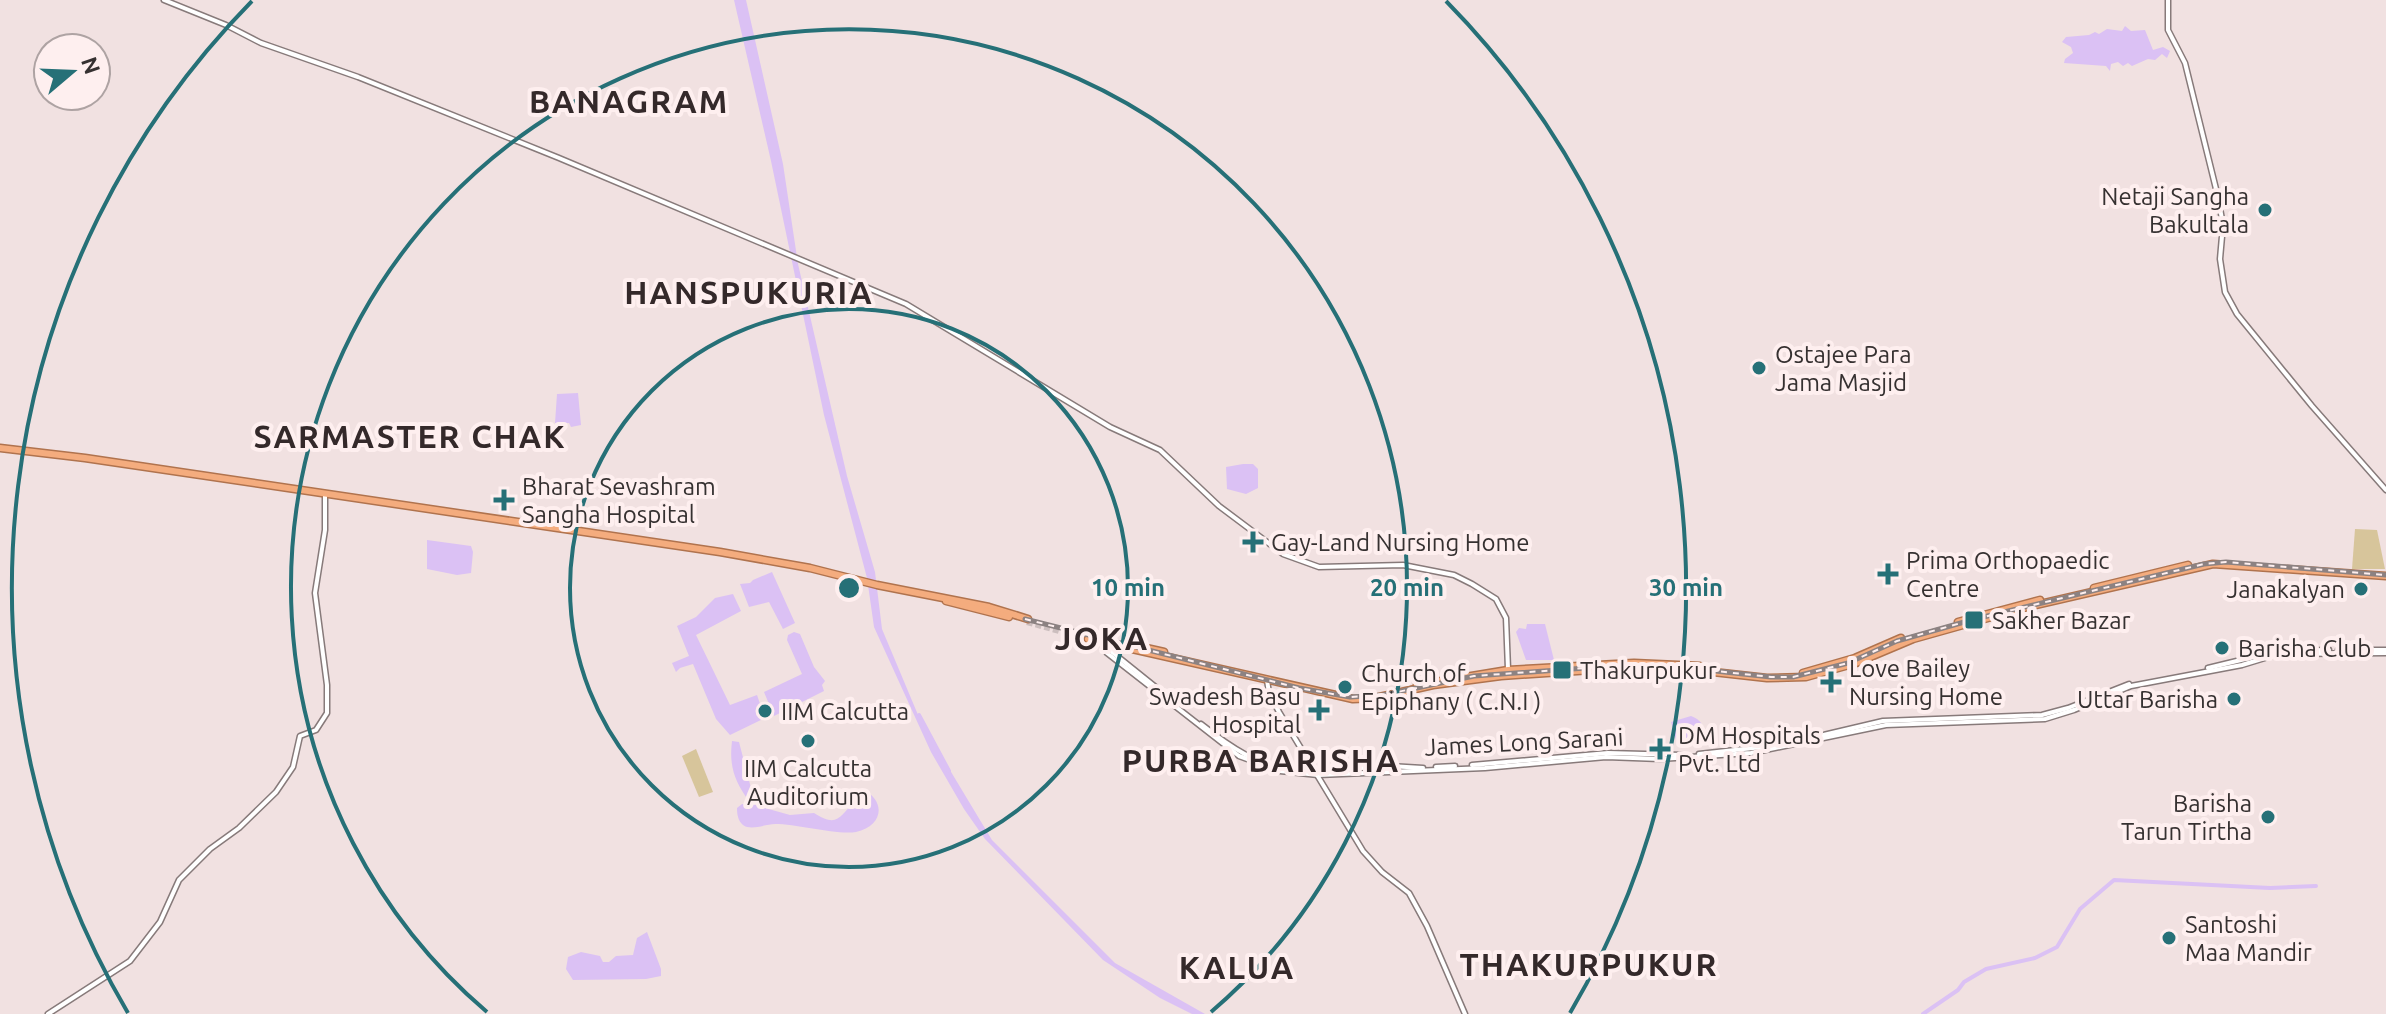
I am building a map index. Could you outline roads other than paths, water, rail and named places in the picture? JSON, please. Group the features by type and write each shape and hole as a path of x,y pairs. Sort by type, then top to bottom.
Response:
{"highway":[{"path":"0,448 730,553 989,607 1027,621"},
{"path":"1092,638 1268,679 1338,693 1372,695 1431,681 1634,663 1767,675 1800,674 1855,658 1899,639 2213,564 2386,574"}],"main road":[{"path":"164,0 236,29 261,43 376,84 906,304 1110,427 1160,450 1219,506 1283,554 1321,568 1403,565 1454,575 1480,588 1496,599 1506,618 1509,673"},
{"path":"2168,0 2168,30 2185,63 2218,197 2223,225 2220,259 2225,292 2237,314 2386,490"},
{"path":"48,1014 130,961 158,925 179,880 210,849 239,828 273,796 293,767 300,736 316,730 323,721 327,713 327,685 315,593 325,530 325,494"},
{"path":"1092,638 1239,756 1284,773 1317,774"},
{"name":"James Long Sarani","path":"1112,642 1112,652 1240,753 1286,770 1317,774 1390,766 1465,766 1608,753 1724,753 1797,743 1883,721 1972,720 2056,712 2127,685 2291,650 2386,651"},
{"path":"1268,679 1269,693 1279,712 1363,851 1382,872 1409,893 1427,926 1465,1014"}],"waterway":[{"path":"919,715 949,771"},
{"path":"1923,1014 1986,969 2035,958 2057,947 2080,909 2114,880 2270,888 2316,886"}],"tunnel":[{"path":"1027,622 1088,639"}],"railway":[{"path":"1025,619 1299,688 1350,697 1383,695 1474,676 1613,666 1669,666 1793,677 1848,663 1897,641 1975,619 2204,564 2226,562 2386,575"}],"place":[{"name":"Netaji Sangha Bakultala","path":"2265,210"},
{"name":"Ostajee Para Jama Masjid","path":"1759,368"},
{"name":"Bharat Sevashram Sangha Hospital","path":"504,500"},
{"name":"Gay-Land Nursing Home","path":"1253,542"},
{"name":"Prima Orthopaedic Centre","path":"1888,574"},
{"name":"Janakalyan","path":"2361,589"},
{"name":"Sakher Bazar","path":"1974,620"},
{"name":"Barisha Club","path":"2222,648"},
{"name":"Thakurpukur","path":"1562,670"},
{"name":"Love Bailey Nursing Home","path":"1831,682"},
{"name":"Church of Epiphany ( C.N.I )","path":"1345,687"},
{"name":"Uttar Barisha","path":"2234,699"},
{"name":"Swadesh Basu Hospital","path":"1319,710"},
{"name":"IIM Calcutta","path":"765,711"},
{"name":"IIM Calcutta Auditorium","path":"808,741"},
{"name":"DM Hospitals Pvt. Ltd","path":"1660,749"},
{"name":"Barisha Tarun Tirtha","path":"2268,817"},
{"name":"Santoshi Maa Mandir","path":"2169,938"}],"district":[{"name":"BANAGRAM","path":"629,101"},
{"name":"HANSPUKURIA","path":"749,292"},
{"name":"SARMASTER CHAK","path":"410,436"},
{"name":"JOKA","path":"1102,638"},
{"name":"PURBA BARISHA","path":"1261,760"},
{"name":"THAKURPUKUR","path":"1589,964"},
{"name":"KALUA","path":"1237,967"}]}
